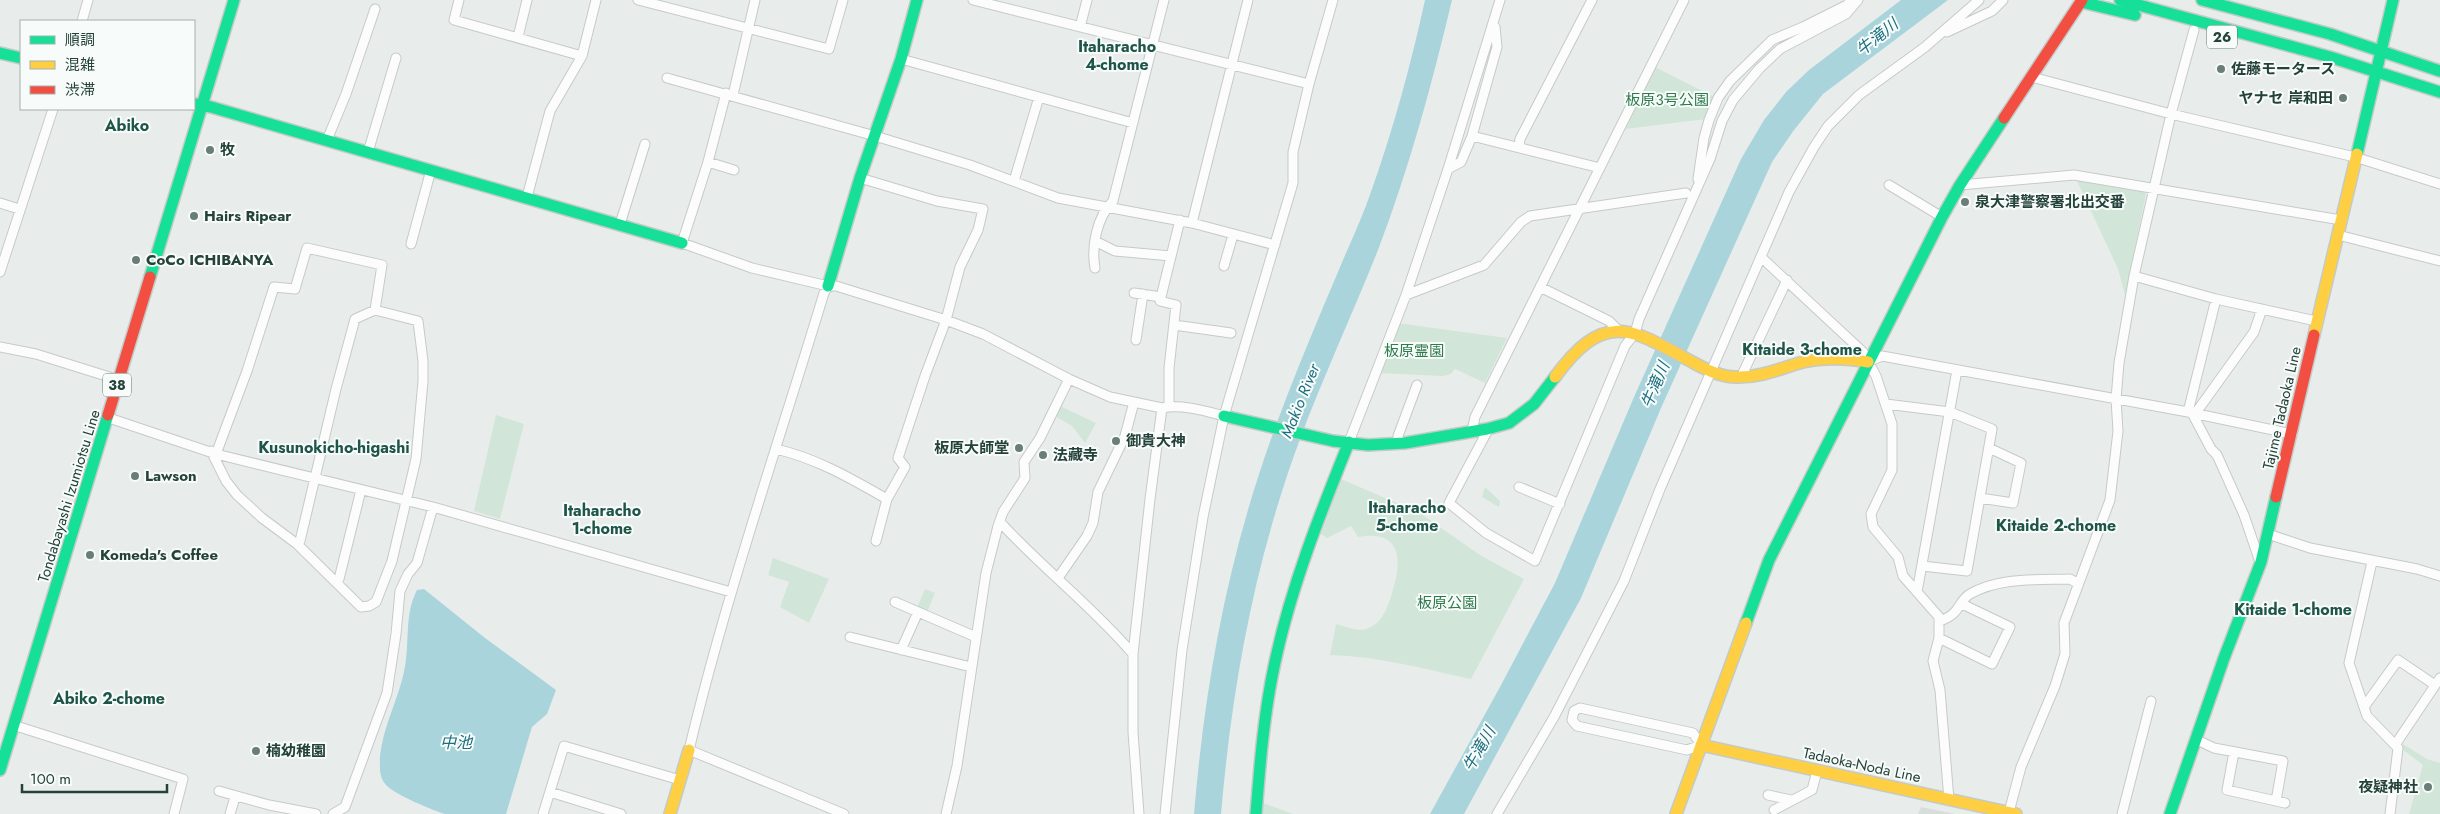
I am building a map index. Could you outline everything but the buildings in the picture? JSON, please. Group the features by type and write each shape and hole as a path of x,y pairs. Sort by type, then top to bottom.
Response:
{"main road":[{"name":"Tondabayashi Izumiotsu Line","path":"0,770 109,418 198,105 234,0"},
{"path":"828,286 860,178 901,59 918,0"},
{"name":"26","path":"2120,0 2330,58 2440,92"},
{"name":"26","path":"2202,0 2330,34 2440,71"},
{"name":"26","path":"2246,0 2366,37 2381,50"},
{"name":"Tajime Tadaoka Line","path":"2170,814 2195,739 2260,562 2268,534 2316,321 2393,0"},
{"path":"1676,814 1769,560 1942,217 1960,185 2082,1"},
{"name":"26","path":"2082,1 2251,43 2346,73 2362,68"},
{"path":"0,53 20,58"},
{"path":"198,105 527,197 682,243"},
{"path":"1224,416 1333,440 1367,445 1398,443 1502,426 1521,417 1539,400 1568,358 1585,342 1597,334 1617,329 1635,333 1646,338 1708,371 1741,377 1814,360 1840,358 1868,362"},
{"path":"1256,814 1264,725 1279,642 1296,578 1349,442"},
{"name":"Tadaoka-Noda Line","path":"1701,745 1949,800 1990,811 2013,813"},
{"path":"670,814 689,750"}],"street":[{"path":"82,20 88,0"},
{"path":"459,0 454,20 582,56"},
{"path":"518,37 527,0"},
{"path":"527,197 550,111 582,56 596,0"},
{"path":"638,0 830,49 843,0"},
{"path":"755,0 729,94 682,243 752,268 828,286 836,286 946,320 999,341 1069,379 1110,397 1166,407 1200,410 1224,416"},
{"path":"973,0 1008,4 1080,27 1309,84"},
{"path":"1080,27 1087,0"},
{"path":"1095,268 1092,254 1095,242 1104,210 1113,201 1164,0"},
{"path":"1192,223 1248,0"},
{"path":"1165,814 1182,650 1203,517 1224,416 1293,183 1293,152 1309,84 1333,0"},
{"path":"1349,442 1406,295 1495,22 1500,0"},
{"path":"1520,147 1520,139 1592,0"},
{"path":"1472,431 1476,418 1540,287 1684,0"},
{"path":"1698,184 1704,138 1709,120 1718,98 1730,81 1772,40 1803,28 1851,0"},
{"path":"1489,428 1463,473 1450,504 1486,533 1535,561 1625,346 1635,333 1710,158 1722,121 1743,86 1780,49 1846,14 1858,0"},
{"path":"1497,814 1554,717 1624,581 1708,371 1762,258 1789,192 1814,147 1828,126 1859,95 1942,33 1980,0"},
{"path":"1942,33 1955,30 1992,11 2003,0"},
{"path":"327,140 350,95 365,53 375,16"},
{"path":"1448,169 1461,162 1472,136 1497,47 1495,22"},
{"path":"2013,813 2021,768 2055,686 2064,654 2064,623 2077,583 2110,500 2118,431 2116,399 2119,363 2134,276 2171,114 2194,30"},
{"path":"368,152 396,58"},
{"path":"901,59 1133,123"},
{"path":"2032,76 2171,114 2355,157 2440,184"},
{"path":"667,78 875,136 1014,180 1058,198 1180,220 1275,245"},
{"path":"1014,180 1039,97"},
{"path":"0,272 53,110"},
{"path":"1472,136 1600,168"},
{"path":"620,224 644,144"},
{"path":"708,162 734,170"},
{"path":"411,244 431,170"},
{"path":"1960,185 2074,175 2341,220"},
{"path":"860,178 937,201 983,209 978,230 960,267 946,320 927,368 898,458 905,467 887,499 876,541"},
{"path":"1889,185 1942,217"},
{"path":"1406,295 1484,265 1521,222 1530,216 1686,193"},
{"path":"0,203 19,209"},
{"path":"1139,814 1133,732 1133,654 1150,499 1166,407 1176,305 1160,301 1180,220"},
{"path":"405,226 415,229"},
{"path":"1224,266 1233,235"},
{"path":"2338,235 2440,261"},
{"path":"1095,242 1115,251 1171,256"},
{"path":"297,544 300,541 314,478 355,319 375,310 418,321 420,324 423,381 416,459 392,561 376,602 368,606 361,606 297,544 262,518 237,495 226,481 213,452 248,371 274,287 295,289 307,248 382,264 375,310"},
{"path":"1762,258 1863,352 1876,376 1886,404 1892,424 1892,470 1871,514 1873,527 1898,557 1903,576 1939,617 1939,638 1934,661 1940,690 1949,800"},
{"path":"2134,276 2216,299 2316,321"},
{"path":"1741,377 1787,280"},
{"path":"828,286 824,293 731,592 708,671 689,750 844,814"},
{"path":"1540,287 1608,321 1617,329"},
{"path":"1136,340 1138,293 1161,297"},
{"path":"2216,299 2192,413 2211,449 2217,455 2244,515 2260,562"},
{"path":"2192,413 2254,332 2262,309"},
{"path":"1174,326 1231,333"},
{"path":"0,347 36,354 119,380"},
{"path":"1868,362 1882,356 2192,413 2292,434"},
{"path":"1917,592 1957,370"},
{"path":"946,814 957,766 986,573 1000,522 1025,478 1024,462 1040,438 1069,379"},
{"path":"1398,443 1398,436 1418,392"},
{"path":"1058,578 1087,536 1093,523 1098,492 1125,436 1134,402"},
{"path":"1886,404 1950,412 1992,429 1967,571 1922,566"},
{"path":"109,418 213,452 433,507 731,592"},
{"path":"1980,498 2013,503 2021,463 1989,448"},
{"path":"776,449 801,455 825,464 887,499"},
{"path":"1519,487 1560,504"},
{"path":"334,580 339,579 361,490"},
{"path":"333,814 345,807 387,693 400,591 408,574 417,563 433,507"},
{"path":"1000,522 1028,552 1112,630 1133,654"},
{"path":"2268,534 2310,548 2372,562 2417,569 2440,576"},
{"path":"2372,562 2349,663 2367,716 2398,748 2390,814"},
{"path":"1940,621 1953,616 1969,594 1996,583 2070,579 2077,583"},
{"path":"895,602 976,637"},
{"path":"1939,638 1992,664 2010,627 1962,604"},
{"path":"901,650 918,612"},
{"path":"850,637 972,667"},
{"path":"2364,707 2398,660 2437,681 2394,745"},
{"path":"2122,814 2130,801 2153,715 2151,701"},
{"path":"1585,709 1693,733 1701,745 1687,750 1577,726 1572,720 1574,710 1585,709"},
{"path":"14,725 183,779 174,814"},
{"path":"2195,739 2214,748 2283,761 2280,802 2227,790 2234,752"},
{"path":"543,814 564,746 680,780"},
{"path":"1773,813 1791,800 1812,790 1817,771"},
{"path":"218,792 268,810 316,814"},
{"path":"550,792 620,814"},
{"path":"1768,795 1791,800"},
{"path":"230,814 235,797"}],"shaded area":[{"path":"1921,807 1955,814 1918,814"}],"green space":[{"name":"板原３号公園","path":"1655,67 1716,98 1706,119 1626,129"},
{"path":"2077,181 2143,191 2146,194 2125,295 2118,269"},
{"name":"板原霊園","path":"1397,323 1507,338 1485,383 1455,369 1451,374 1443,376 1378,373"},
{"path":"1060,406 1096,423 1085,443 1072,426 1055,416"},
{"path":"496,415 524,424 500,519 474,511"},
{"name":"板原公園","path":"1341,479 1420,513 1480,555 1524,579 1471,679 1383,660 1330,655 1336,624 1362,630 1372,626 1382,617 1394,586 1398,564 1394,547 1389,541 1381,537 1358,537 1351,526 1327,538 1321,534"},
{"path":"1485,487 1500,501 1499,507 1482,497"},
{"path":"773,558 829,579 809,623 780,607 789,582 768,575"},
{"path":"925,589 935,593 927,612 917,608"},
{"name":"夜疑神社","path":"2403,744 2427,759 2440,763 2440,814 2409,814 2423,765 2402,749"},
{"path":"1263,803 1293,814 1262,814"}],"water":[{"name":"Makio River","path":"1425,0 1452,0 1419,126 1400,189 1378,250 1300,439 1270,531 1258,577 1239,671 1221,814 1194,814 1204,718 1220,624 1242,531 1279,416 1372,189 1402,95"},
{"name":"牛滝川","path":"1901,0 1948,0 1823,94 1794,130 1772,162 1661,408 1581,598 1464,814 1430,814 1555,583 1634,397 1741,159 1764,120 1786,92 1809,70"},
{"name":"中池","path":"424,589 485,638 556,690 547,714 532,727 506,814 445,814 398,794 387,786 380,773 382,745 405,665 410,610 417,590"}],"traffic: fast":[{"path":"150,277 234,0"},
{"path":"828,286 860,178 901,59 917,0"},
{"path":"2120,0 2330,57 2440,92"},
{"path":"2202,0 2330,34 2440,71"},
{"path":"2357,154 2393,0"},
{"path":"2081,2 2135,15"},
{"path":"0,53 20,58"},
{"path":"195,104 211,107 682,243"},
{"path":"1746,623 1769,560 1942,217 1960,185 2004,118"},
{"path":"1224,416 1333,441 1368,445 1405,443 1487,429 1509,423 1534,404 1555,377"},
{"path":"0,770 108,415"},
{"path":"1256,814 1265,719 1271,681 1282,634 1307,551 1349,442"},
{"path":"2170,814 2224,658 2261,562 2276,497"}],"traffic: slow":[{"path":"2314,335 2357,154"},
{"path":"1555,377 1573,355 1589,341 1604,333 1619,331 1635,334 1652,341 1709,371 1730,377 1762,374 1819,359 1844,359 1868,362"},
{"path":"1676,814 1746,623"},
{"path":"1701,745 2016,814"},
{"path":"670,814 689,750"}],"traffic: jam":[{"path":"2004,118 2082,0"},
{"path":"108,415 150,277"},
{"path":"2276,497 2314,335"}],"place":[{"name":"佐藤モータース","path":"2221,69"},
{"name":"ヤナセ 岸和田","path":"2343,98"},
{"name":"牧","path":"210,150"},
{"name":"泉大津警察署北出交番","path":"1965,202"},
{"name":"Hairs Ripear","path":"194,216"},
{"name":"CoCo ICHIBANYA","path":"136,260"},
{"name":"御貴大神","path":"1116,441"},
{"name":"板原大師堂","path":"1019,448"},
{"name":"法藏寺","path":"1043,455"},
{"name":"Lawson","path":"135,476"},
{"name":"Komeda's Coffee","path":"90,555"},
{"name":"楠幼稚園","path":"256,751"},
{"name":"夜疑神社","path":"2428,787"}],"district":[{"name":"Itaharacho 4-chome","path":"1117,55"},
{"name":"Abiko","path":"127,125"},
{"name":"Kitaide 3-chome","path":"1802,349"},
{"name":"Kusunokicho-higashi","path":"334,447"},
{"name":"Itaharacho 5-chome","path":"1407,516"},
{"name":"Itaharacho 1-chome","path":"602,519"},
{"name":"Kitaide 2-chome","path":"2056,525"},
{"name":"Kitaide 1-chome","path":"2293,609"},
{"name":"Abiko 2-chome","path":"109,698"}]}
